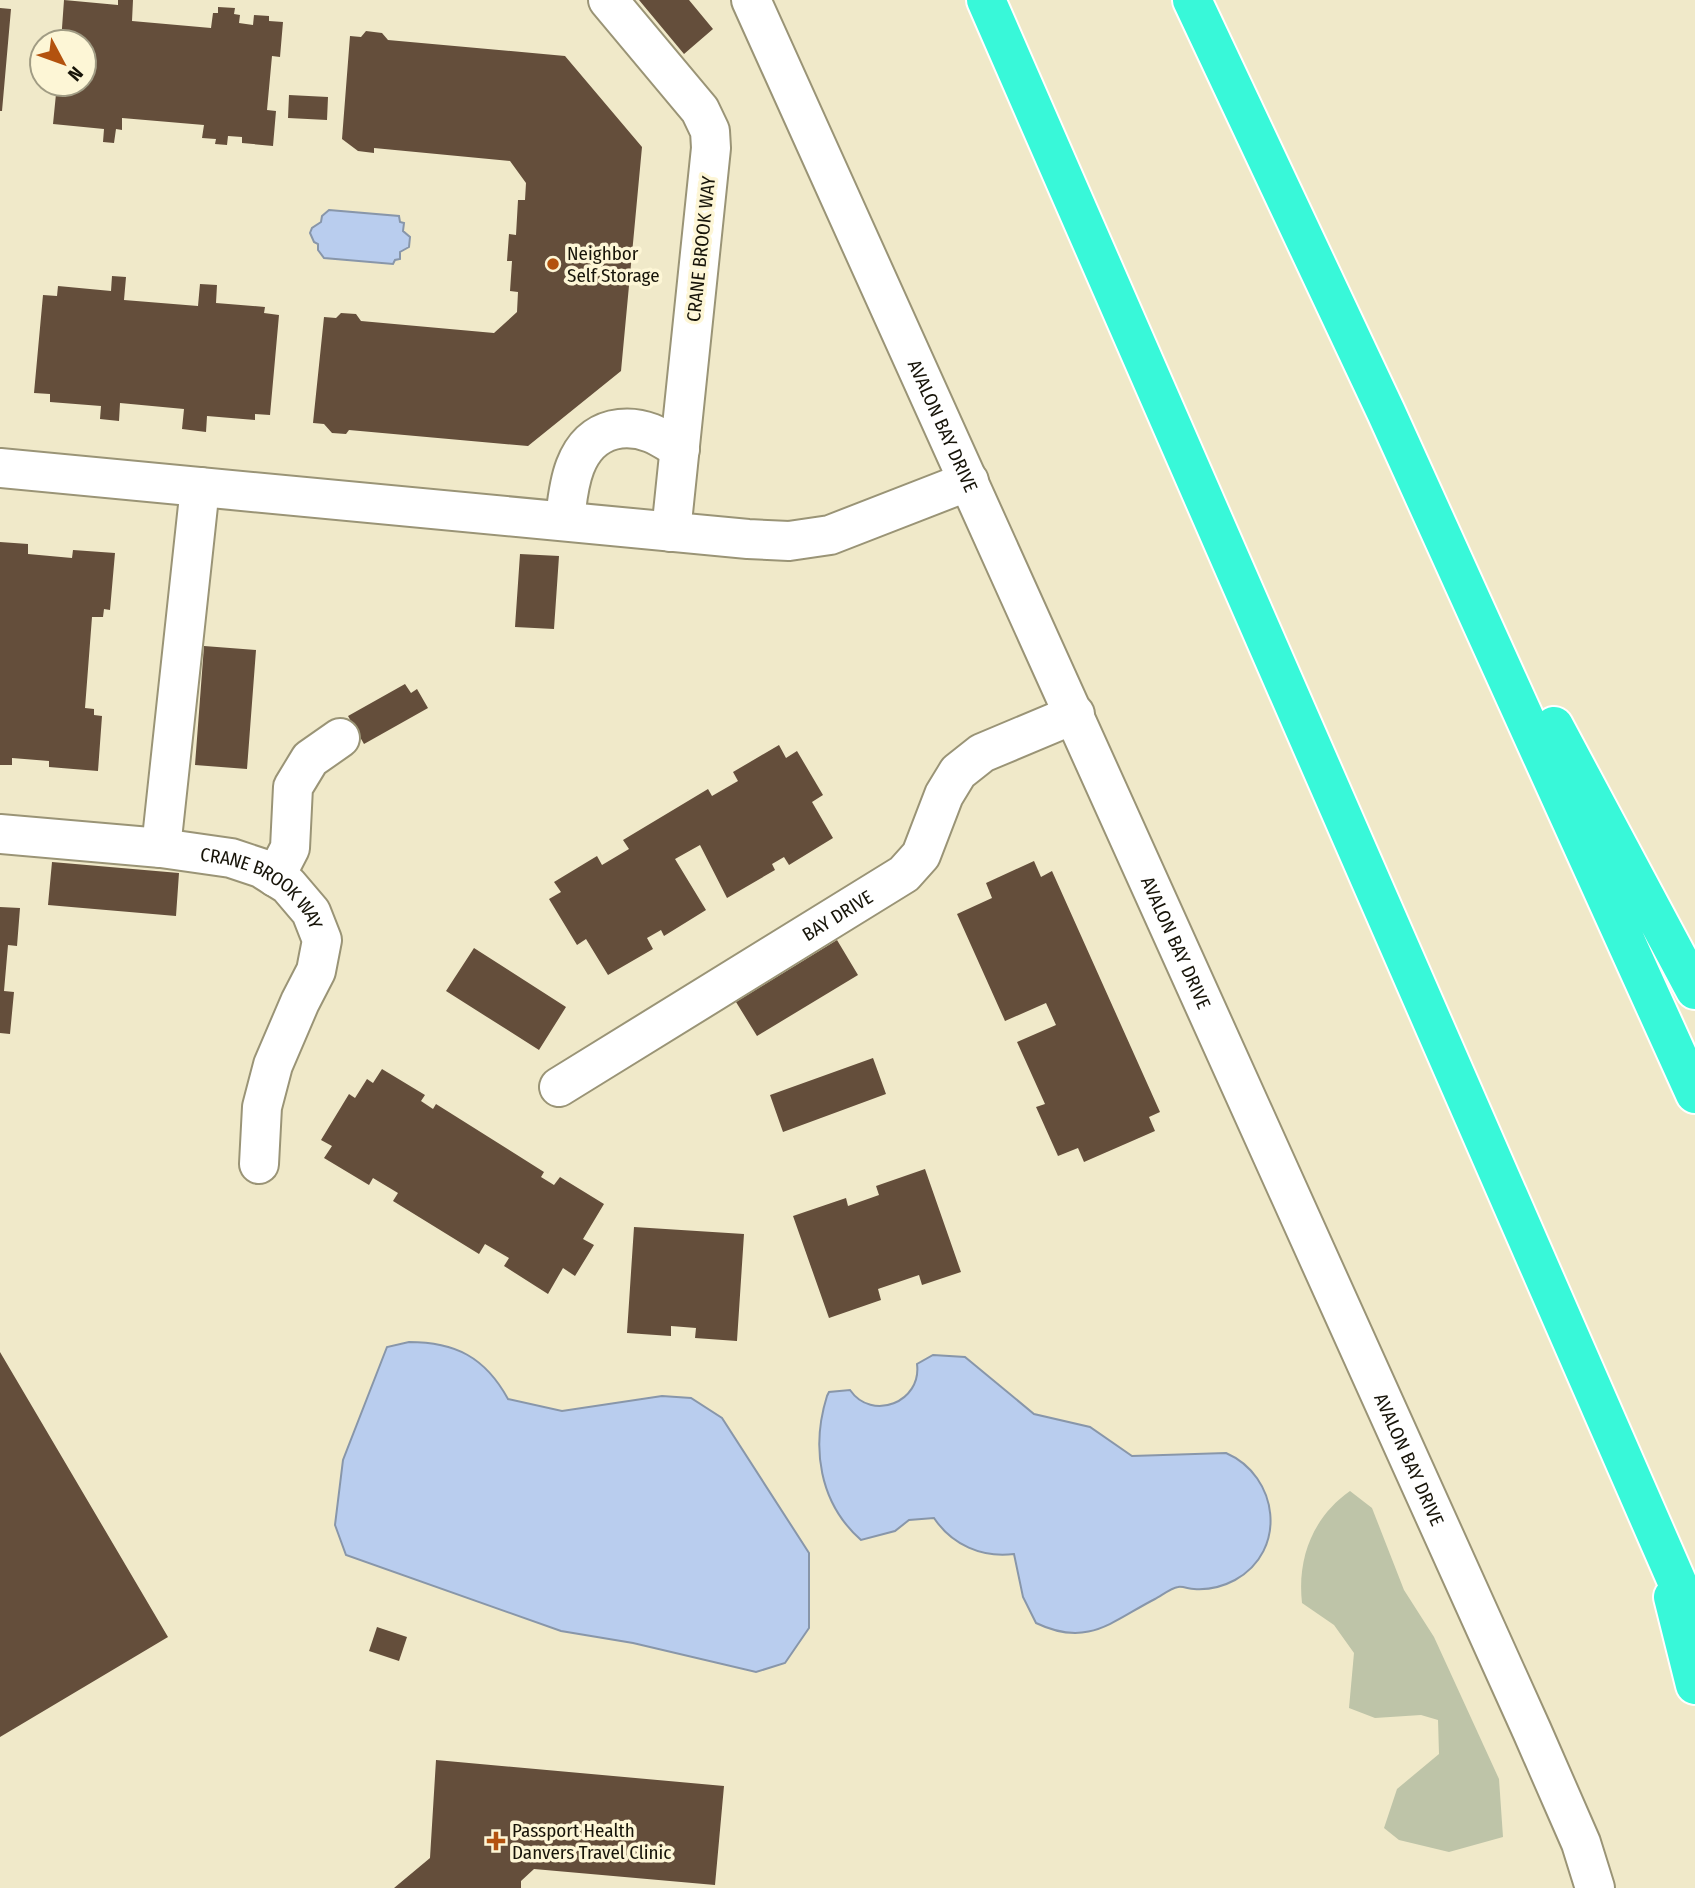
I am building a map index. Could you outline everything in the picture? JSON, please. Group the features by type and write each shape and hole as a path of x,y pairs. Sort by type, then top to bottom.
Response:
{"highway":[{"path":"986,0 1695,1623"},
{"path":"1192,0 1386,412 1695,1094"},
{"path":"1386,412 1695,990"},
{"path":"1656,1534 1695,1685"}],"street":[{"name":"CRANE BROOK WAY","path":"608,0 700,110 710,131 710,161 671,532"},
{"name":"AVALON BAY DRIVE","path":"751,0 1554,1781 1581,1843 1595,1888"},
{"path":"565,521 568,487 576,463 586,446 605,432 626,427 650,432 680,449"},
{"path":"0,468 789,541 830,535 969,481"},
{"path":"161,848 200,487"},
{"name":"BAY DRIVE","path":"559,1087 904,874 921,855 944,795 958,772 982,753 1075,714"},
{"path":"275,877 290,848 293,787 310,759 340,738"},
{"name":"CRANE BROOK WAY","path":"0,834 161,848 231,858 261,869 288,885 311,912 322,940 316,971 273,1065 262,1107 259,1164"}],"green space":[{"path":"1350,1491 1372,1508 1404,1590 1434,1637 1499,1779 1503,1837 1449,1852 1399,1840 1384,1828 1397,1789 1439,1754 1438,1720 1421,1715 1375,1718 1349,1708 1354,1653 1334,1625 1302,1603 1302,1570 1310,1540 1326,1513"}],"water":[{"path":"329,210 399,216 400,222 404,223 403,231 410,237 409,247 400,252 400,259 393,264 324,258 310,233"},
{"path":"409,1342 441,1345 467,1355 489,1372 508,1399 562,1411 662,1396 691,1398 722,1418 809,1553 809,1628 785,1663 756,1672 633,1643 561,1631 346,1555 335,1525 343,1460 387,1347"},
{"path":"933,1355 965,1357 1034,1414 1090,1427 1132,1456 1226,1453 1244,1464 1257,1478 1266,1496 1270,1514 1269,1533 1263,1551 1252,1567 1235,1580 1204,1589 1175,1588 1099,1629 1070,1633 1036,1623 1023,1597 1014,1554 991,1554 969,1548 950,1536 934,1518 909,1520 895,1531 861,1540 836,1509 822,1473 820,1435 827,1396 829,1392 850,1390 859,1400 870,1405 894,1403 912,1389 917,1364"}],"building":[{"path":"64,0 118,5 118,0 133,0 132,21 211,28 213,13 218,13 218,7 235,8 234,14 240,15 239,23 253,25 254,15 269,16 269,21 283,22 280,57 272,56 267,110 276,111 273,146 242,143 242,137 228,136 227,145 215,144 216,139 202,138 204,125 122,118 122,130 116,129 114,143 103,142 104,129 53,124 56,98 98,98 98,28 62,28"},
{"path":"639,0 689,0 713,29 684,54"},
{"path":"0,8 11,9 2,111 0,111"},
{"path":"366,31 382,33 388,40 565,56 642,147 621,371 528,446 349,430 346,434 332,433 324,424 313,423 324,317 336,318 341,313 356,314 361,321 494,333 517,312 518,292 510,291 512,261 507,261 509,234 516,235 518,200 525,200 526,183 510,161 374,148 374,153 358,151 342,139 350,36 361,37"},
{"path":"289,95 328,97 327,120 288,118"},
{"path":"112,276 126,277 124,300 198,306 200,284 217,285 216,303 265,307 264,313 279,315 270,415 255,414 255,420 207,416 206,432 182,429 184,409 120,403 119,421 100,419 101,406 50,402 50,394 34,393 43,295 57,296 58,286 111,291"},
{"path":"0,542 28,544 28,554 72,558 73,550 115,553 110,610 104,609 103,617 92,617 85,708 94,709 94,715 102,716 98,771 49,767 49,761 12,758 12,765 0,765"},
{"path":"520,554 559,556 554,629 515,627"},
{"path":"204,646 256,650 247,769 195,765"},
{"path":"405,684 411,693 417,689 428,708 364,744 348,716"},
{"path":"779,745 786,758 797,751 823,795 812,802 833,838 789,865 784,857 772,864 775,870 727,898 700,845 675,859 706,910 664,936 661,930 647,938 653,949 608,975 586,939 577,945 549,899 561,892 554,882 597,856 602,865 629,849 623,840 708,789 712,796 738,781 733,772"},
{"path":"1034,861 1041,877 1052,871 1160,1112 1149,1117 1155,1131 1084,1162 1078,1148 1058,1156 1036,1107 1045,1104 1017,1042 1056,1025 1046,1003 1005,1021 957,914 992,898 986,883"},
{"path":"52,862 179,873 176,916 48,905"},
{"path":"0,907 20,908 17,946 8,945 4,991 14,992 10,1034 0,1033"},
{"path":"837,940 858,975 757,1036 736,1002"},
{"path":"474,948 566,1007 539,1050 446,991"},
{"path":"873,1058 886,1094 783,1132 770,1095"},
{"path":"382,1069 425,1095 421,1101 433,1109 436,1104 544,1172 541,1177 554,1185 560,1177 604,1204 583,1239 594,1245 575,1276 563,1268 548,1294 504,1266 509,1258 485,1244 479,1254 393,1201 398,1193 373,1178 369,1185 324,1158 332,1146 321,1140 349,1094 355,1098 367,1079 373,1083"},
{"path":"925,1169 961,1272 922,1285 919,1275 878,1289 881,1300 829,1318 793,1216 846,1198 848,1206 879,1195 876,1186"},
{"path":"634,1227 744,1234 737,1341 695,1338 696,1328 671,1326 671,1336 627,1333"},
{"path":"0,1352 168,1637 0,1737"},
{"path":"377,1627 407,1637 399,1661 369,1651"},
{"path":"436,1760 724,1786 715,1885 534,1869 521,1881 521,1888 394,1888 430,1858"}],"place":[{"name":"Neighbor Self Storage","path":"553,264"},
{"name":"Passport Health Danvers Travel Clinic","path":"496,1841"}]}
